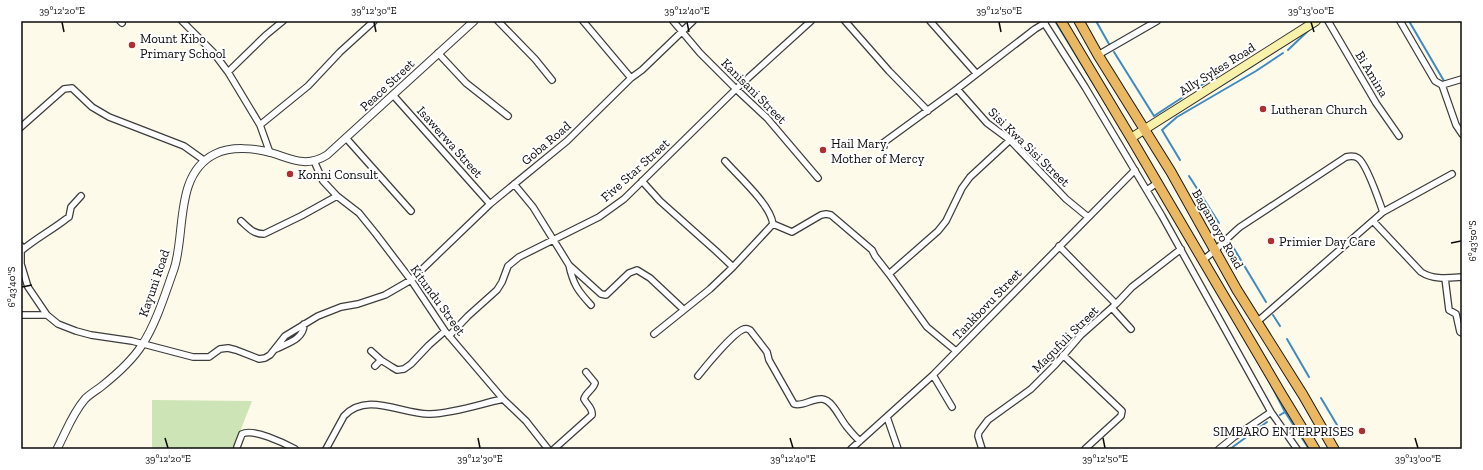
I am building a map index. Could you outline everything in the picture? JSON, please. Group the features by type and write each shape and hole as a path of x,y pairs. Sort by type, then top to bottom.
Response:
{"highway":[{"path":"1060,21 1315,449"},
{"name":"Bagamoyo Road","path":"1079,21 1098,55 1171,172 1257,322 1303,395 1334,449"}],"main road":[{"name":"Ally Sykes Road","path":"1131,138 1316,21"}],"street":[{"path":"182,21 212,52 228,72 260,125 270,153"},
{"path":"228,72 266,35 283,21"},
{"path":"260,125 308,86 340,52 374,21"},
{"name":"Peace Street","path":"314,161 327,155 474,21"},
{"path":"498,21 552,80"},
{"path":"583,21 631,78"},
{"name":"Kanisani Street","path":"673,21 700,53 767,118 818,178"},
{"name":"Goba Road","path":"143,345 180,354 205,358 214,355 220,350 228,348 261,360 270,355 286,336 328,311 385,295 411,280 490,204 566,141 693,21"},
{"name":"Five Star Street","path":"449,336 468,316 497,290 502,282 508,266 519,257 599,217 624,199 736,89 811,21"},
{"path":"845,21 889,71 928,111"},
{"path":"930,21 976,73"},
{"path":"1098,55 1157,21"},
{"name":"Bi Amina","path":"1328,21 1376,103 1399,136"},
{"path":"1400,21 1435,81 1442,85 1454,120 1462,134"},
{"path":"883,143 928,111 1044,22 1147,190 1271,412 1297,449"},
{"path":"438,53 466,84 508,116"},
{"path":"1442,85 1462,80"},
{"path":"21,127 64,89 72,88 92,107 109,117 184,146 205,161"},
{"name":"Sisi Kwa Sisi Street","path":"957,89 987,123 1010,140 1066,199 1088,217"},
{"name":"Isawerwa Street","path":"393,95 490,204"},
{"path":"346,138 411,211"},
{"path":"889,274 938,231 946,222 962,188 970,177 1010,140"},
{"name":"Kayuni Road","path":"57,449 68,424 86,399 125,366 143,345 156,318 175,266 179,248 184,202 188,186 196,172 205,161 215,154 235,149 270,153 302,162 314,161"},
{"path":"1203,260 1216,251 1224,240 1240,227 1346,157 1351,156 1358,158 1364,166 1383,212"},
{"name":"Kitundu Street","path":"314,161 323,181 337,196 359,213 411,280 445,331 503,399 526,421 545,448"},
{"path":"725,161 770,214 773,224"},
{"name":"Tankbovu Street","path":"851,449 933,375 1135,170"},
{"path":"1257,322 1383,212 1452,174"},
{"path":"642,182 660,201 733,267"},
{"path":"1147,190 1157,183"},
{"path":"514,184 533,207 569,265 591,286 605,295 629,272 636,270 650,278 683,309"},
{"path":"21,251 31,242 43,236 69,217 71,207 81,196"},
{"path":"241,221 251,231 264,234 302,216 337,196"},
{"path":"773,224 792,232 821,215 832,215 872,250 927,327 956,351"},
{"path":"1374,221 1420,272 1430,276 1445,278 1462,277"},
{"path":"654,334 733,267 773,224"},
{"path":"21,246 21,264 28,287 46,315 58,324 76,331 91,335 132,341 143,345"},
{"path":"1059,246 1114,306 1131,329"},
{"name":"Magufuli Street","path":"982,449 978,436 982,426 994,415 1031,389 1056,364 1081,335 1114,306 1132,287 1181,249"},
{"path":"569,265 571,275 577,289 591,305"},
{"path":"1445,278 1449,310 1456,314 1460,332 1462,334"},
{"path":"21,315 46,315"},
{"path":"698,376 721,349 738,333 748,329 767,352 769,360 794,404 799,405 817,399 826,400 832,405 846,426 860,441"},
{"path":"371,351 381,360 397,370 404,369 445,331"},
{"path":"1063,355 1122,411 1121,416 1085,449"},
{"path":"375,366 381,360"},
{"path":"554,449 592,415 591,407 584,399 585,395 594,387 595,383 586,372"},
{"path":"933,375 952,407"},
{"path":"326,449 344,416 365,405 382,405 400,408 414,413 432,414 503,399"},
{"path":"1219,449 1271,412"},
{"path":"887,417 898,449"},
{"path":"237,447 242,434 249,432 280,441 295,449"}],"green space":[{"path":"152,400 252,401 233,449 158,449 152,447"}],"waterway":[{"path":"1055,21 1101,96"},
{"path":"1096,21 1109,44"},
{"path":"1409,21 1444,81 1448,81"},
{"path":"1288,50 1310,29"},
{"path":"1114,52 1154,116 1183,97"},
{"path":"1180,160 1162,130 1177,117 1256,71 1283,53"},
{"path":"1195,89 1217,76"},
{"path":"1189,176 1219,223"},
{"path":"1230,242 1266,302"},
{"path":"1273,315 1280,326"},
{"path":"1287,339 1309,377"},
{"path":"1268,379 1285,412 1309,449"},
{"path":"1321,398 1343,435"},
{"path":"1280,415 1285,412"},
{"path":"1230,449 1267,422"}],"place":[{"name":"Mount Kibo Primary School","path":"132,45"},
{"name":"Lutheran Church","path":"1263,109"},
{"name":"Hail Mary, Mother of Mercy","path":"823,150"},
{"name":"Konni Consult","path":"290,174"},
{"name":"Primier Day Care","path":"1271,241"},
{"name":"SIMBARO ENTERPRISES","path":"1362,431"}]}
